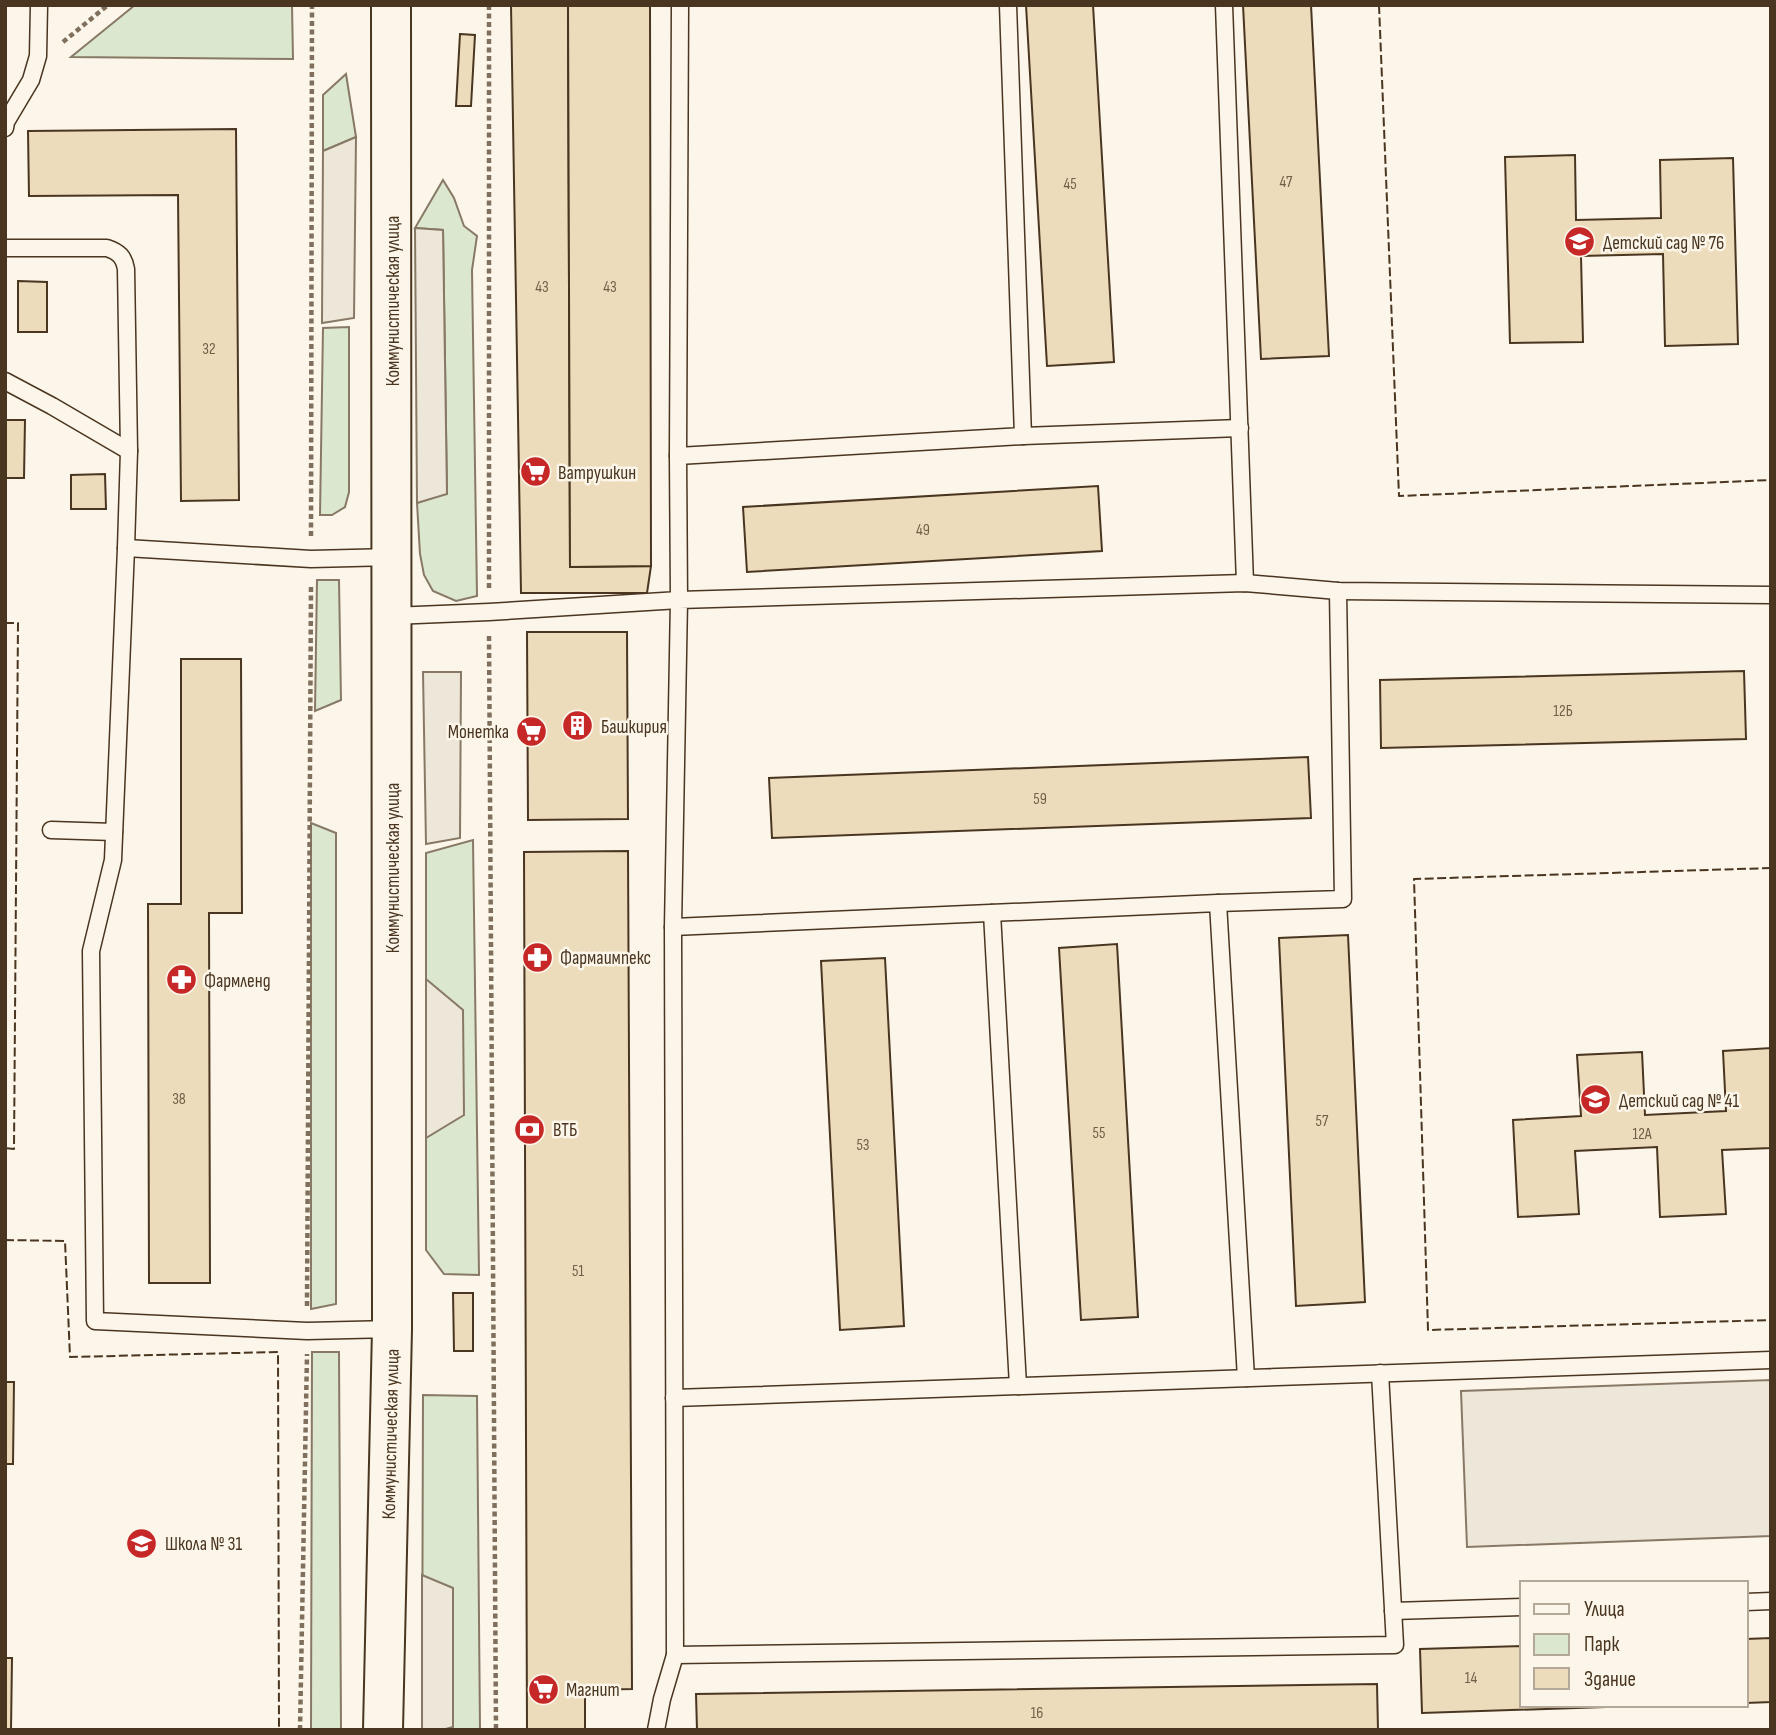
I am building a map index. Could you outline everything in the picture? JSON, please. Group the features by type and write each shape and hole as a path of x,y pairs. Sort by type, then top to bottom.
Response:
{"main road":[{"name":"Коммунистическая улица","path":"383,1730 392,1329 391,5"}],"lane":[{"path":"5,128 31,80 38,56 39,5"},
{"path":"656,1730 675,1655 673,927 679,600 680,5"},
{"path":"1007,5 1023,436"},
{"path":"1224,5 1245,583"},
{"path":"5,248 107,248 118,252 124,260 126,283 129,451 127,548 113,860 92,951 94,1321 307,1331 392,1329"},
{"path":"5,381 129,451"},
{"path":"678,456 1023,436 1240,429"},
{"path":"127,548 312,559 393,557"},
{"path":"392,616 679,600 1245,583 1338,591 1771,595"},
{"path":"673,927 1343,899 1338,591"},
{"path":"51,830 114,832"},
{"path":"1218,903 1246,1378"},
{"path":"992,913 1018,1386"},
{"path":"674,1398 1771,1360"},
{"path":"675,1655 1395,1645 1380,1373"},
{"path":"1748,1602 1771,1601"},
{"path":"1393,1611 1520,1607"}],"path":[{"path":"38,56 70,38 108,5"},
{"path":"300,1730 307,1331 312,5"},
{"path":"489,5 489,612 496,1730"}],"green space":[{"path":"135,5 292,5 293,59 71,57"},
{"path":"346,74 356,137 323,151 323,95"},
{"path":"443,180 454,198 464,226 477,236 472,270 477,596 456,601 433,591 424,575 417,503 447,493 443,230 415,228"},
{"path":"349,327 349,492 345,507 332,515 320,515 323,328"},
{"path":"317,580 339,580 341,700 315,711"},
{"path":"311,823 336,833 336,1304 311,1309"},
{"path":"473,840 479,1275 444,1274 426,1250 426,853"},
{"path":"312,1352 339,1352 341,1730 311,1730"},
{"path":"423,1395 477,1396 480,1730 422,1730"}],"shaded area":[{"path":"356,137 354,318 322,323 323,151"},
{"path":"415,228 443,230 447,494 417,503"},
{"path":"423,672 461,672 460,838 426,844"},
{"path":"426,979 463,1010 464,1115 426,1138"},
{"path":"1771,1380 1771,1536 1467,1547 1461,1391"},
{"path":"422,1575 453,1588 453,1727 442,1730 422,1730"}],"building":[{"path":"511,5 568,5 570,567 651,566 647,593 521,593"},
{"path":"568,5 650,5 651,566 570,567"},
{"path":"1026,5 1093,5 1114,362 1047,366"},
{"path":"1243,5 1311,5 1329,356 1261,359"},
{"path":"460,34 475,35 471,106 456,106"},
{"path":"236,129 239,500 181,501 178,195 29,196 28,131"},
{"path":"1575,155 1576,220 1661,218 1660,160 1733,158 1738,344 1665,346 1663,254 1581,256 1583,342 1510,343 1505,157"},
{"path":"18,281 47,282 47,332 18,332"},
{"path":"5,420 25,420 24,478 5,478"},
{"path":"105,474 106,509 71,509 71,475"},
{"path":"1098,486 1102,551 747,572 743,507"},
{"name":"Башкирия","path":"527,632 627,632 628,819 528,820"},
{"path":"181,659 241,659 242,913 209,913 210,1283 149,1283 148,904 181,904"},
{"path":"1744,671 1746,739 1381,748 1380,680"},
{"path":"1308,757 1311,818 772,838 769,778"},
{"path":"628,851 632,1689 585,1690 585,1730 527,1730 524,852"},
{"path":"1348,935 1365,1302 1296,1306 1279,938"},
{"path":"1117,944 1138,1317 1081,1320 1059,948"},
{"path":"885,958 904,1326 840,1330 821,961"},
{"path":"1771,1048 1771,1148 1722,1150 1726,1214 1660,1217 1657,1147 1575,1151 1579,1214 1518,1217 1513,1120 1581,1116 1577,1055 1642,1052 1645,1115 1726,1111 1723,1051"},
{"path":"453,1293 473,1293 473,1351 454,1351"},
{"path":"5,1382 14,1382 13,1464 5,1464"},
{"path":"1771,1638 1771,1702 1748,1703 1748,1639"},
{"path":"1520,1646 1520,1707 1605,1707 1422,1713 1420,1649"},
{"path":"5,1658 12,1658 11,1730 5,1730"},
{"path":"1377,1684 1378,1730 697,1730 696,1694"}],"fence":[{"path":"1379,5 1399,496 1771,480"},
{"path":"5,623 18,623 14,1149 5,1148"},
{"path":"1771,868 1414,879 1428,1330 1771,1320"},
{"path":"5,1240 65,1241 70,1357 278,1352 279,1730"}],"place":[{"name":"Детский сад № 76","path":"1580,242"},
{"name":"Ватрушкин","path":"535,472"},
{"name":"Башкирия","path":"578,726"},
{"name":"Монетка","path":"532,731"},
{"name":"Фармаимпекс","path":"537,957"},
{"name":"Фармленд","path":"181,980"},
{"name":"Детский сад № 41","path":"1596,1100"},
{"name":"ВТБ","path":"530,1129"},
{"name":"Школа № 31","path":"142,1543"},
{"name":"Магнит","path":"543,1689"}]}
